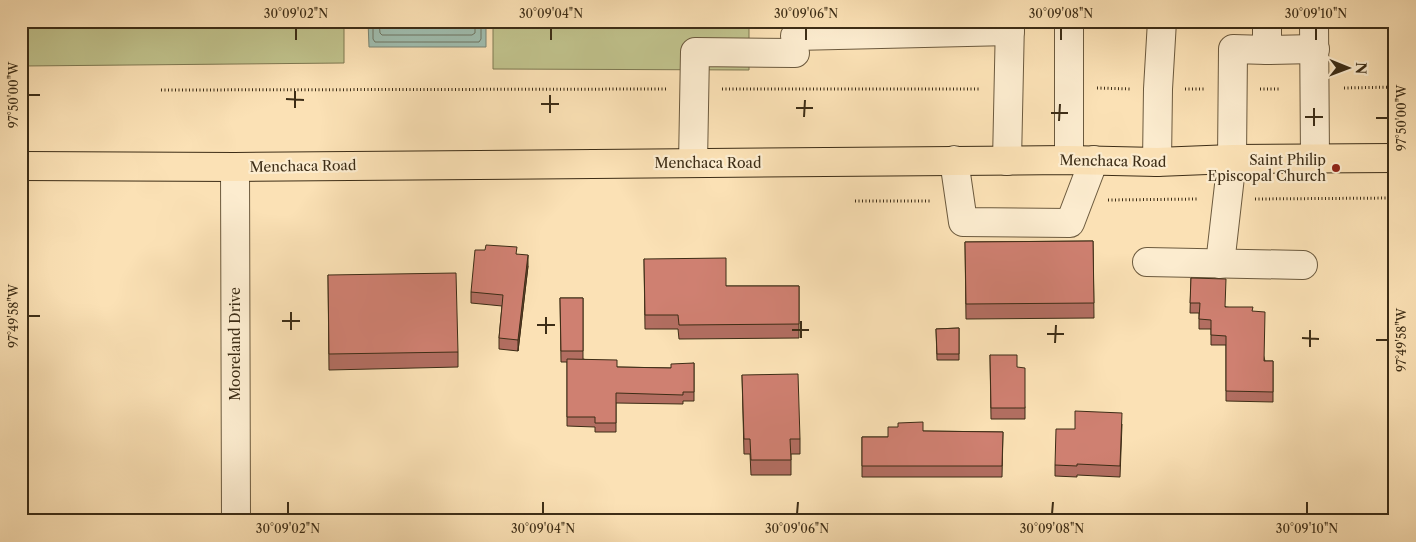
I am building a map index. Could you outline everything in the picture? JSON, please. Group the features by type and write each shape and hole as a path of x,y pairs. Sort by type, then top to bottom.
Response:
{"main road":[{"name":"Menchaca Road","path":"21,166 235,167 954,160 1158,162 1232,159 1395,158"}],"street":[{"path":"954,160 963,222 1070,224 1079,200 1081,160 1069,21"},
{"path":"1158,162 1158,89 1162,21"},
{"path":"1267,21 1267,50"},
{"path":"1314,21 1315,158"},
{"path":"693,163 695,52 1010,26 1007,161"},
{"path":"1220,264 1232,159 1233,49 1314,49"},
{"name":"Mooreland Drive","path":"235,167 236,521"},
{"path":"1147,262 1302,265"}],"path":[{"path":"1344,88 1395,87"},
{"path":"1079,200 1395,198"},
{"path":"855,201 960,201"}],"green space":[{"path":"23,21 344,21 344,63 24,66"},
{"path":"493,21 749,21 749,70 493,69"}],"water":[{"path":"368,21 486,21 486,47 369,47"}],"building":[{"path":"1093,241 1094,303 966,304 965,242"},
{"path":"486,245 517,247 516,254 528,255 518,340 499,338 503,295 471,292 475,250 485,250"},
{"path":"726,258 726,286 799,286 799,324 679,325 678,315 645,315 644,259"},
{"path":"456,273 458,352 329,354 328,275"},
{"path":"1191,278 1226,279 1225,307 1253,307 1252,311 1265,312 1264,361 1273,361 1273,392 1226,391 1226,336 1211,335 1211,320 1199,319 1200,303 1190,303"},
{"path":"560,298 583,298 583,351 561,351"},
{"path":"959,328 959,354 937,354 936,329"},
{"path":"990,355 1017,355 1017,367 1025,368 1025,408 991,408"},
{"path":"567,359 617,360 617,367 671,368 671,364 694,363 694,392 683,392 683,395 616,393 616,423 595,423 595,417 567,417"},
{"path":"798,374 800,439 790,439 791,460 751,460 750,439 744,439 742,375"},
{"path":"1075,411 1122,413 1120,466 1055,465 1056,429 1075,429"},
{"path":"923,422 923,431 1003,432 1002,466 862,466 862,437 888,437 888,427 898,427 898,423"}],"place":[{"name":"Saint Philip Episcopal Church","path":"1336,168"}]}
